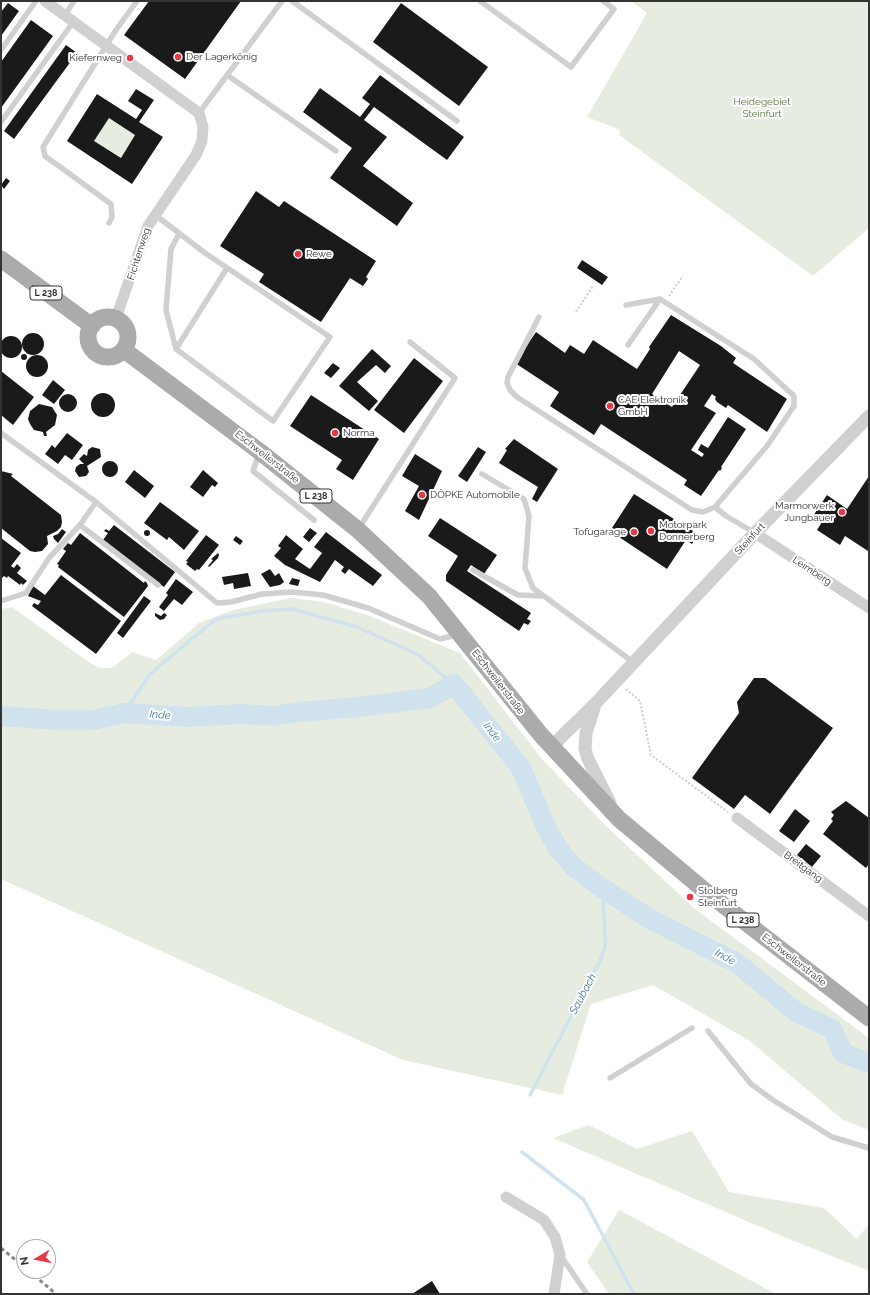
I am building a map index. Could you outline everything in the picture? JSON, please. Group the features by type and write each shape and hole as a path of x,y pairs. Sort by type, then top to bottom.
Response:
{"main road":[{"name":"L 238","path":"1,259 92,326"},
{"path":"116,318 124,325 128,333 128,339 124,350 112,357 105,357 94,351 88,339 92,326 100,319 116,318"},
{"name":"Eschweilerstraße","path":"124,350 259,451 358,530 429,596 551,747 619,819 704,890 869,1018"}],"street":[{"path":"45,1 200,113"},
{"name":"Fichtenweg","path":"116,318 134,269 142,240 154,214 196,155 202,141 203,127 200,113"},
{"name":"Steinfurt","path":"551,747 594,705 755,533 869,416"},
{"name":"Leimberg","path":"755,533 869,608"},
{"path":"594,705 586,733 585,749 598,782 619,819"},
{"name":"Breitgang","path":"737,818 869,916"},
{"path":"506,1197 544,1220 555,1237 560,1254 554,1294"}],"lane":[{"path":"1,50 36,1"},
{"path":"1,122 69,18 74,1"},
{"path":"109,223 112,217 110,204 45,156 43,147 107,45 137,1"},
{"path":"200,113 282,1"},
{"path":"292,1 457,120"},
{"path":"480,1 571,67 614,9 603,1"},
{"path":"227,75 336,151"},
{"path":"154,214 179,234 227,268 330,337 274,421 176,349 166,310 171,249 179,234"},
{"path":"176,349 227,268"},
{"path":"628,345 662,300"},
{"path":"539,317 508,377 507,383 510,390 518,397 692,510 703,512 715,507 767,446 794,406 794,396 754,359 662,300 626,305"},
{"path":"358,530 455,378 410,342"},
{"path":"1,434 96,502 217,603 231,602 262,594 292,592 323,595 368,608 440,639 460,633"},
{"path":"259,451 253,471 314,520"},
{"path":"482,474 524,499 529,516 525,568 533,588 633,662"},
{"path":"1,601 26,593 49,558 80,525 96,502"},
{"path":"715,507 726,516 755,533"},
{"path":"80,525 158,585"},
{"path":"473,570 518,595 544,596"},
{"path":"610,1078 692,1028"},
{"path":"708,1032 751,1084 772,1100 832,1137 869,1148"},
{"path":"560,1254 587,1294"}],"path":[{"path":"662,300 683,276"},
{"path":"576,312 593,286"},
{"path":"617,680 640,701 651,755 737,818"}],"green space":[{"name":"Heidegebiet Steinfurt","path":"631,1 869,1 869,228 813,276 619,135 620,131 618,129 587,117 647,13"},
{"path":"109,118 135,135 121,158 94,141"},
{"path":"291,598 323,602 367,615 460,653 541,758 605,825 695,909 869,1038 869,1130 843,1120 750,1041 653,985 591,1004 562,1095 403,1060 1,879 1,609 12,607 90,663 100,668 110,668 132,652 156,660 199,623 233,610"},
{"path":"589,1125 637,1149 692,1131 729,1192 824,1208 857,1239 869,1224 869,1271 784,1237 553,1138"},
{"path":"619,1210 776,1294 609,1294 587,1262"}],"building":[{"name":"Der Lagerkönig","path":"149,1 241,1 185,79 124,35"},
{"path":"8,3 19,11 1,36 1,12"},
{"path":"401,3 488,67 459,106 373,42"},
{"path":"31,20 53,36 1,108 1,62"},
{"path":"66,45 77,53 14,139 4,131"},
{"path":"380,75 464,137 447,160 374,107 364,120 387,137 363,166 413,203 397,226 330,178 352,148 303,112 320,88 360,117 370,104 362,98"},
{"path":"136,89 154,100 139,122 163,137 132,184 67,141 97,94 136,119 142,110 128,101","holes":["109,118 135,135 121,158 94,141"]},
{"path":"6,178 10,181 4,189 1,185"},
{"name":"Rewe","path":"256,191 279,207 284,201 376,261 366,277 368,279 363,286 350,278 321,322 259,282 264,274 220,246"},
{"path":"582,260 608,277 602,285 577,268"},
{"name":"CAE Elektronik GmbH","path":"671,315 721,346 736,358 733,363 787,399 767,432 728,405 726,408 717,402 715,399 716,397 712,394 704,406 716,413 691,450 702,457 704,454 698,450 701,444 708,448 728,417 746,429 721,467 722,468 720,471 719,470 701,496 684,485 687,480 601,424 594,435 550,406 559,392 515,363 536,332 565,353 570,345 584,354 593,340 637,369 650,349 649,347","holes":["679,351 700,365 672,407 652,394"]},
{"path":"33,333 41,336 44,344 41,352 33,355 25,352 22,344 25,336"},
{"path":"11,336 15,337 21,343 21,351 15,357 11,358 7,357 1,351 0,347 1,343 7,337"},
{"path":"372,349 391,366 385,373 376,365 357,382 378,401 369,411 339,386"},
{"path":"24,354 27,357 24,360 21,357"},
{"path":"37,355 45,358 48,366 45,374 37,377 29,374 26,366 29,358"},
{"path":"414,358 443,381 404,433 374,410"},
{"path":"333,363 340,368 331,378 324,373"},
{"path":"1,371 34,397 13,425 1,415"},
{"path":"53,380 65,390 54,404 42,395"},
{"path":"103,393 112,396 115,405 112,414 103,417 94,414 91,405 94,396"},
{"path":"68,394 74,397 77,403 74,409 68,412 62,409 59,403 62,397"},
{"name":"Norma","path":"311,395 379,439 353,480 336,469 342,460 290,426"},
{"path":"39,404 52,407 57,415 55,425 46,432 47,436 44,436 43,432 34,430 28,419 30,411"},
{"path":"67,433 83,445 72,460 65,455 58,464 45,454 52,445 55,448"},
{"path":"514,439 558,469 537,502 532,499 538,487 499,463 507,450 505,449"},
{"path":"92,447 100,449 101,457 87,466 89,472 86,476 79,477 75,471 76,467 80,464 84,464 79,459 84,454 87,456 88,450"},
{"path":"478,447 486,452 467,482 458,476"},
{"name":"DÖPKE Automobile","path":"415,454 442,471 419,520 405,511 419,486 402,476"},
{"path":"107,461 113,461 118,466 116,475 113,477 107,477 102,472 102,466"},
{"path":"134,470 154,486 145,498 125,482"},
{"path":"203,470 218,483 215,487 212,485 203,497 190,487"},
{"path":"1,471 13,474 11,476 61,515 61,527 57,531 47,536 48,544 42,551 30,551 1,528"},
{"name":"Marmorwerk Jungbauer","path":"869,476 868,551 845,536 840,545 817,530 822,522 813,516 827,495 847,509"},
{"name":"Motorpark Donnerberg","path":"634,494 698,534 692,544 686,540 667,569 610,531"},
{"path":"160,502 199,531 184,550 169,537 167,540 144,523"},
{"path":"440,518 497,555 484,574 471,565 467,571 531,613 527,619 531,621 528,625 524,623 519,631 446,581 446,575 458,556 428,536"},
{"path":"114,525 175,572 164,587 103,540 108,533 104,531 106,529 109,531"},
{"path":"310,528 317,533 309,542 303,537"},
{"path":"62,529 66,532 58,543 53,536 58,534"},
{"path":"147,530 150,533 147,536 144,533"},
{"path":"326,532 382,575 373,586 349,569 345,574 341,571 344,567 335,560 320,582 285,565 274,556 281,548 278,546 286,535 303,549 295,559 310,569 322,553 314,547"},
{"path":"80,533 144,583 145,581 147,583 148,586 124,617 58,567 59,565 57,564 66,551 63,549 68,543 71,545"},
{"path":"206,535 219,545 199,570 197,569 195,571 186,564 188,562 186,561"},
{"path":"236,536 243,541 240,545 233,540"},
{"path":"1,538 21,553 11,566 14,568 17,564 21,568 17,573 27,581 23,585 21,583 20,585 8,576 7,578 4,576 1,579"},
{"path":"218,553 218,558 209,567 208,566 213,560 211,559"},
{"path":"270,569 275,576 279,573 284,582 280,585 270,587 261,574"},
{"path":"248,573 251,586 234,589 233,583 224,585 222,577"},
{"path":"61,575 121,621 96,654 32,606 34,603 38,605 41,601 28,596 33,586 45,595"},
{"path":"292,578 300,580 298,586 289,584"},
{"path":"176,579 193,592 182,605 174,599 164,611 159,607 168,595 166,593"},
{"path":"144,596 151,601 123,638 117,633"},
{"path":"155,613 161,616 164,613 167,615 164,619 160,620 155,616"},
{"path":"754,678 765,678 833,728 770,814 745,795 734,809 692,778 739,713 737,702"},
{"path":"846,801 869,818 869,864 866,868 823,834 833,821 831,819 834,815 831,812"},
{"path":"795,809 810,821 794,842 779,831"},
{"path":"806,844 821,856 812,867 797,855"},
{"path":"432,1281 440,1294 412,1294"}],"waterway":[{"path":"124,713 150,674 216,619 262,611 292,609 357,627 417,654 454,684"},
{"name":"Inde","path":"1,716 57,720 93,720 124,713 188,717 242,714 273,716 430,698 454,684 521,768 546,827 559,850 574,867 599,886 650,919 737,963 796,1012 832,1029 843,1053 869,1063"},
{"name":"Saubach","path":"530,1095 600,961 605,947 603,898 599,886"},
{"name":"Saubach","path":"522,1152 584,1200 634,1294"}],"railway":[{"path":"1,1248 16,1260"},
{"path":"38,1279 56,1294"}],"place":[{"name":"Der Lagerkönig","path":"178,57"},
{"name":"Kiefernweg","path":"130,58"},
{"name":"Rewe","path":"298,254"},
{"name":"CAE Elektronik GmbH","path":"610,406"},
{"name":"Norma","path":"335,433"},
{"name":"DÖPKE Automobile","path":"422,495"},
{"name":"Marmorwerk Jungbauer","path":"842,512"},
{"name":"Motorpark Donnerberg","path":"651,531"},
{"name":"Tofugarage","path":"634,532"},
{"name":"Stolberg Steinfurt","path":"690,897"}]}
